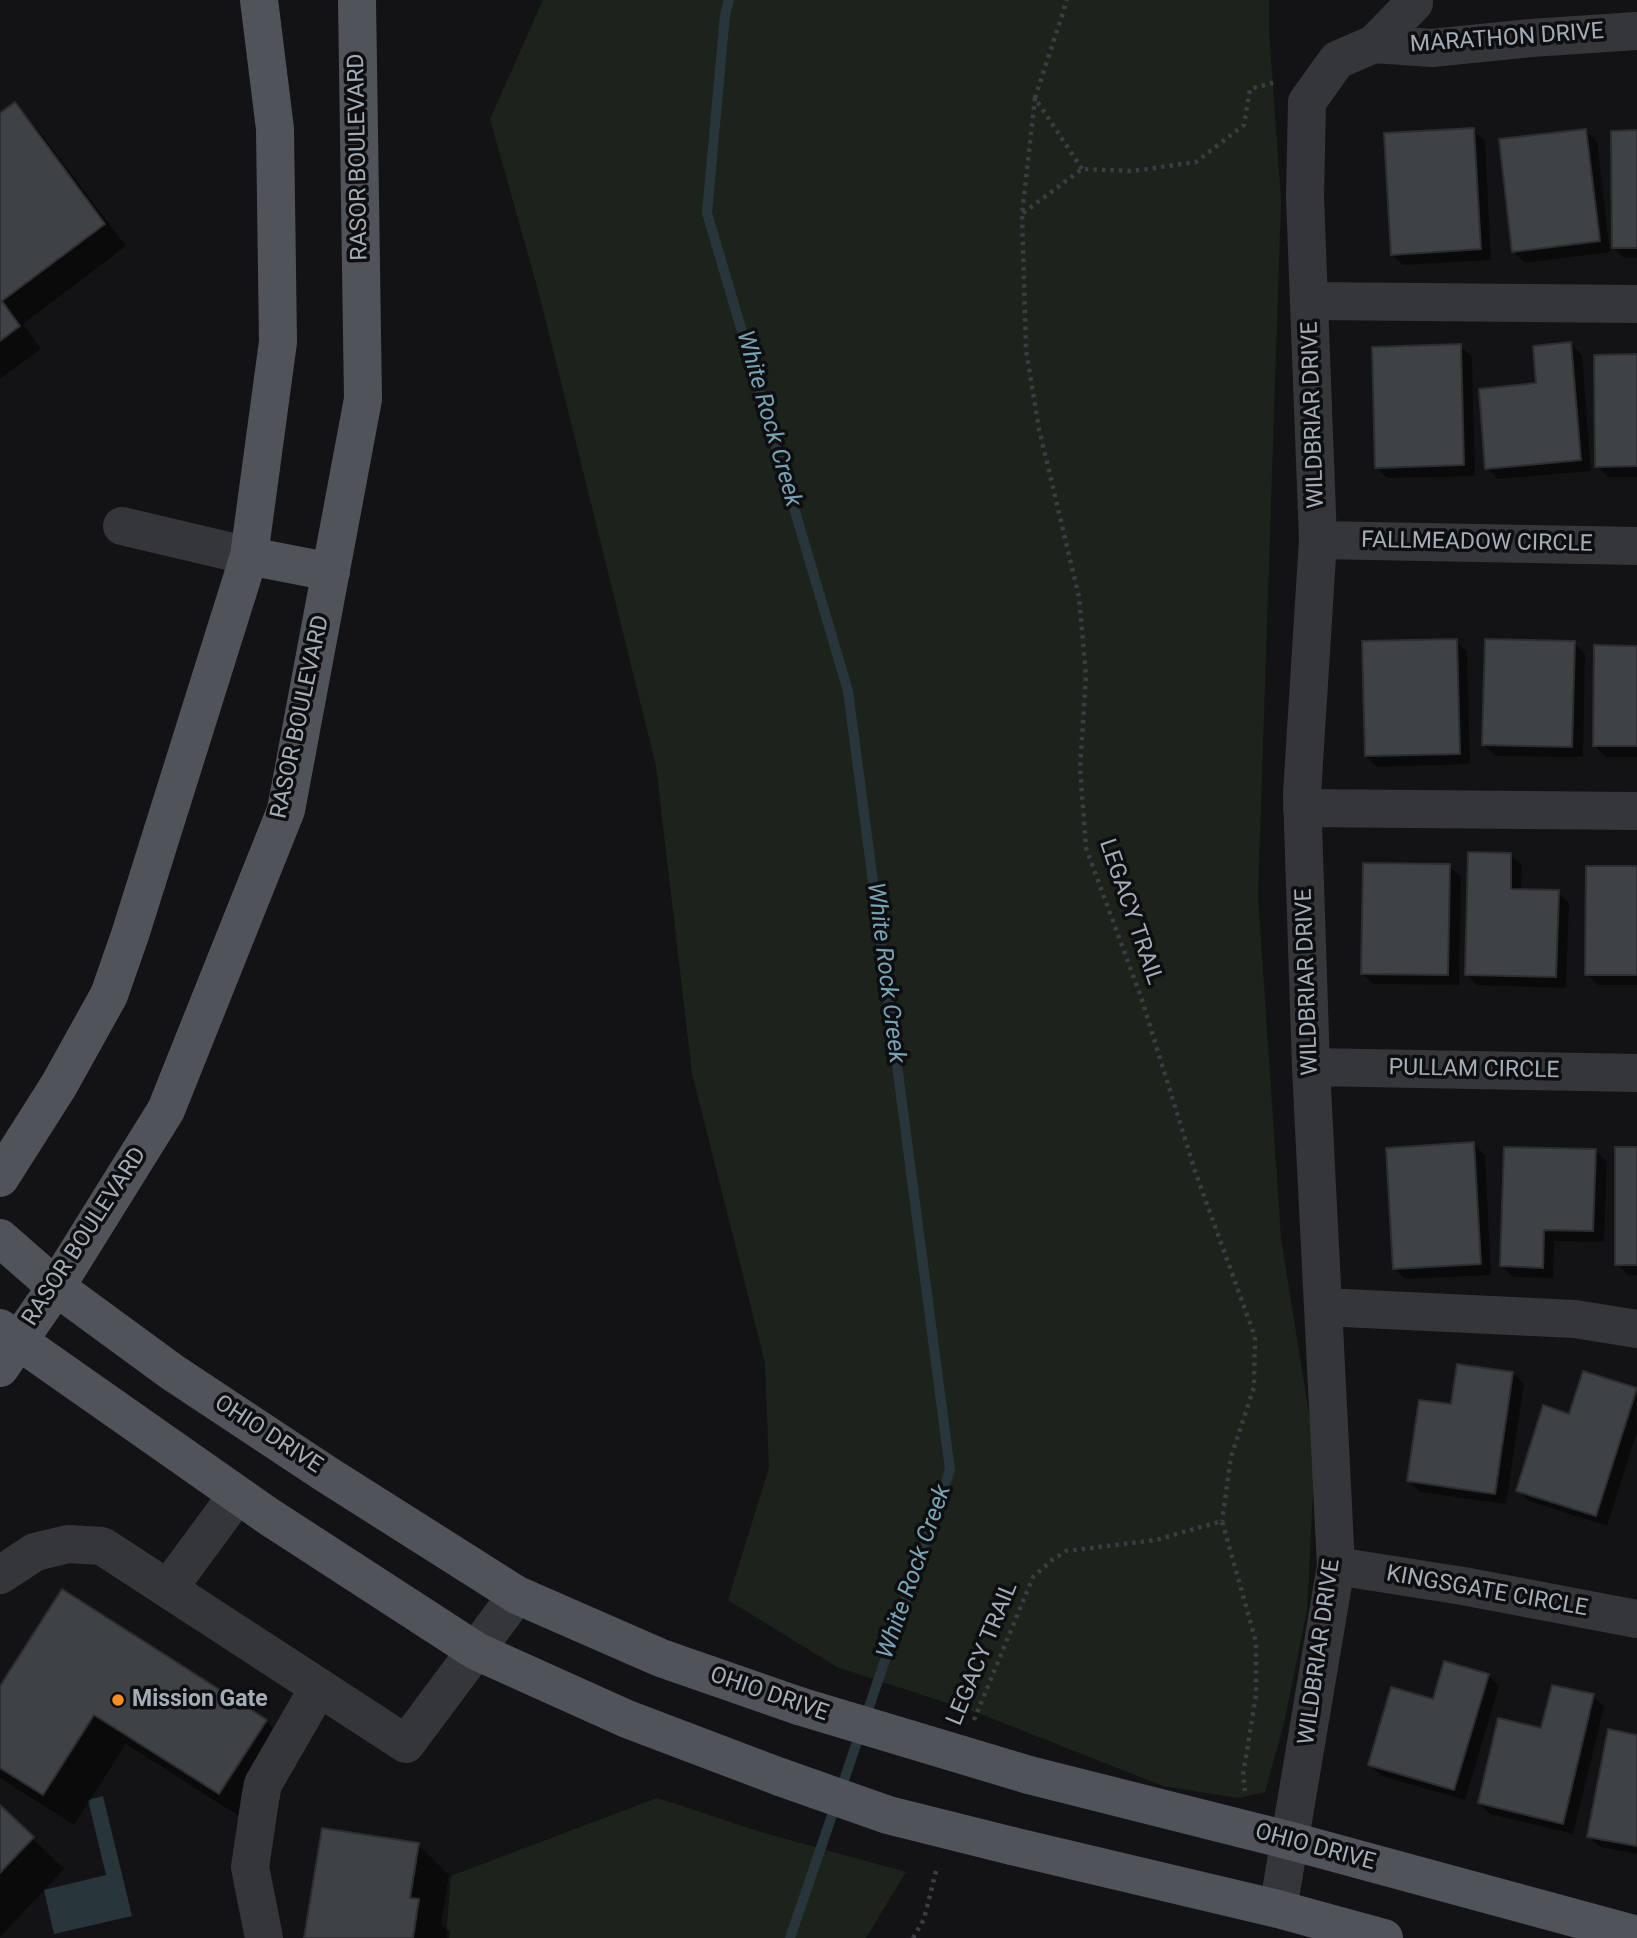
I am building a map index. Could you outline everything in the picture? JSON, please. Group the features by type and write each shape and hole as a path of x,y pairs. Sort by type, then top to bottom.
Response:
{"main road":[{"path":"0,1178 59,1085 109,995 249,556 278,342 275,129 259,0"},
{"name":"RASOR BOULEVARD","path":"6,1346 56,1287 166,1110 286,810 363,399 357,0"},
{"path":"249,556 331,572"},
{"name":"OHIO DRIVE","path":"0,1238 56,1287 172,1372 326,1474 517,1595 661,1658 799,1706 1029,1775 1291,1841 1637,1935"},
{"path":"6,1346 476,1651 627,1718 888,1815 1278,1909 1384,1938"}],"street":[{"path":"1374,44 1414,0"},
{"name":"MARATHON DRIVE","path":"1337,60 1374,44 1432,48 1637,30"},
{"name":"WILDBRIAR DRIVE","path":"1278,1909 1336,1566 1311,1067 1302,808 1318,540 1305,197 1307,102 1337,60"},
{"path":"1310,301 1637,304"},
{"path":"122,526 249,556"},
{"name":"FALLMEADOW CIRCLE","path":"1318,540 1637,546"},
{"path":"1302,808 1637,811"},
{"name":"PULLAM CIRCLE","path":"1311,1067 1637,1073"},
{"path":"1323,1307 1575,1319 1637,1329"},
{"path":"168,1588 237,1495"},
{"path":"0,1575 5,1569 35,1552 68,1544 102,1546 406,1744 517,1595"},
{"name":"KINGSGATE CIRCLE","path":"1336,1566 1464,1586 1637,1619"},
{"path":"264,1938 250,1867 263,1784 319,1687"}],"path":[{"name":"LEGACY TRAIL","path":"1067,0 1035,98 1022,214 1026,350 1039,429 1079,597 1086,676 1080,768 1086,848 1141,997 1195,1171 1255,1337 1254,1387 1231,1457 1222,1521 1256,1642 1256,1695 1243,1775 1245,1796"},
{"path":"1022,214 1082,169 1133,171 1196,162 1244,125 1250,89 1272,82"},
{"path":"1035,98 1082,169"},
{"name":"LEGACY TRAIL","path":"972,1722 1033,1577 1052,1560 1066,1551 1156,1540 1222,1521"},
{"path":"913,1938 924,1919 938,1864"}],"shaded area":[{"path":"543,0 1269,0 1281,200 1258,896 1281,1238 1315,1452 1307,1610 1284,1723 1265,1792 1238,1798 1163,1786 978,1713 837,1667 728,1600 769,1468 765,1363 692,1073 656,766 540,297 490,119"},
{"path":"103,1796 132,1916 54,1934 44,1890 106,1875 88,1800"},
{"path":"657,1798 764,1833 906,1872 866,1938 446,1938 451,1876"}],"building":[{"path":"15,102 105,224 2,301 20,326 0,341 0,113"},
{"path":"1474,128 1481,249 1391,255 1384,133"},
{"path":"1586,129 1600,241 1512,252 1499,139"},
{"path":"1637,130 1637,248 1612,248 1611,131"},
{"path":"1571,342 1581,460 1485,469 1479,389 1536,383 1533,346"},
{"path":"1461,344 1464,465 1375,468 1372,347"},
{"path":"1637,354 1637,466 1595,467 1594,355"},
{"path":"1457,639 1460,754 1365,756 1362,641"},
{"path":"1485,639 1575,641 1572,747 1482,745"},
{"path":"1594,645 1637,646 1637,746 1593,746"},
{"path":"1468,852 1511,853 1511,889 1559,890 1556,977 1465,975"},
{"path":"1363,863 1450,864 1448,975 1361,974"},
{"path":"1586,866 1637,866 1637,975 1585,975"},
{"path":"1474,1142 1481,1264 1393,1269 1386,1148"},
{"path":"1504,1147 1596,1149 1593,1231 1544,1230 1543,1268 1500,1266"},
{"path":"1615,1147 1637,1147 1637,1265 1615,1265"},
{"path":"1457,1364 1513,1372 1495,1494 1407,1481 1419,1400 1451,1404"},
{"path":"1583,1371 1637,1388 1596,1516 1516,1491 1543,1405 1569,1414"},
{"name":"Mission Gate","path":"62,1589 267,1720 219,1794 94,1715 43,1795 0,1768 0,1686"},
{"path":"1444,1661 1489,1674 1454,1790 1368,1765 1391,1687 1433,1699"},
{"path":"1552,1685 1594,1694 1563,1824 1478,1803 1498,1718 1541,1728"},
{"path":"1608,1729 1637,1735 1637,1846 1587,1837"},
{"path":"0,1805 34,1837 0,1873"},
{"path":"322,1828 419,1843 410,1898 419,1899 413,1938 304,1938"}],"waterway":[{"name":"White Rock Creek","path":"729,0 725,15 707,213 848,691 950,1470 790,1938"}],"place":[{"name":"Mission Gate","path":"118,1700"}]}
